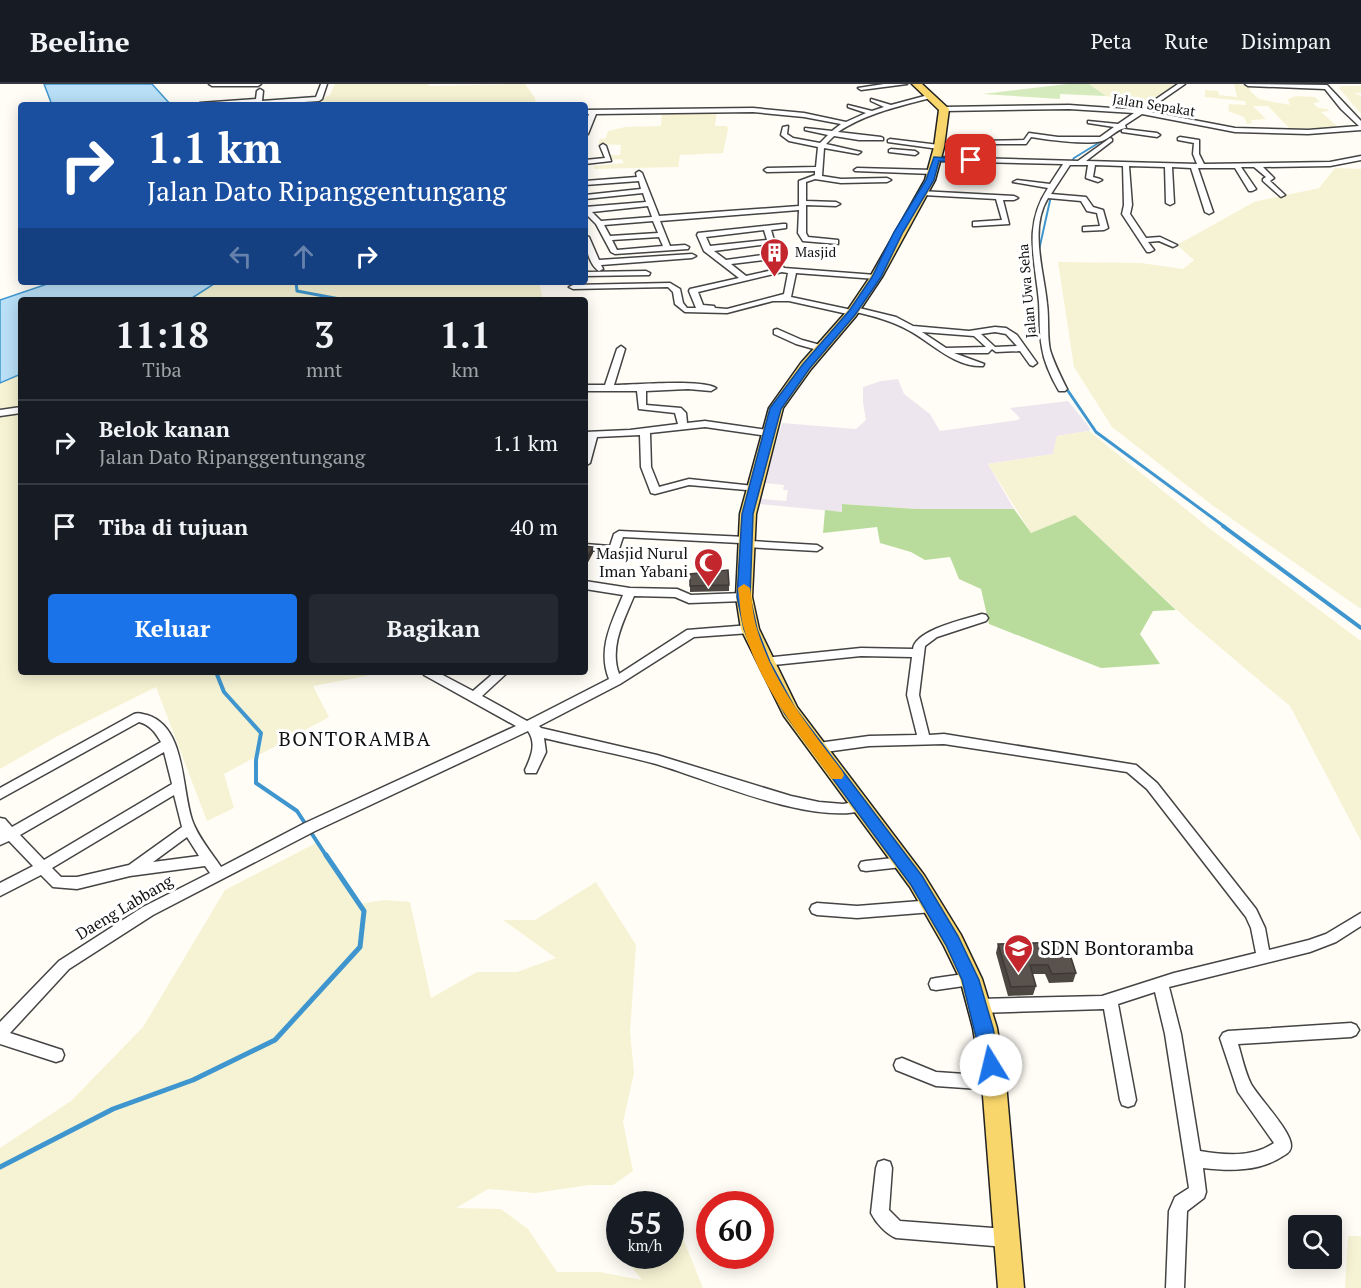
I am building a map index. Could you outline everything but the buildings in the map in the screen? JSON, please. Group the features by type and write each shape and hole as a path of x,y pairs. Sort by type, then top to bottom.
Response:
{"main road":[{"path":"917,84 938,103 939,154 923,193 898,232 876,277 854,311 821,348 776,408 747,514 744,597 750,629 764,662 790,711 903,862 933,906 970,980 978,1006 994,1083 1011,1288"}],"street":[{"path":"212,84 259,88 258,101"},
{"path":"245,102 319,99 324,84"},
{"path":"861,88 904,84"},
{"path":"1074,162 1116,137 1124,128 1182,84"},
{"path":"1248,84 1327,87 1361,127"},
{"path":"219,102 229,85"},
{"path":"1259,85 1264,94"},
{"path":"1305,85 1306,94"},
{"path":"873,100 891,107"},
{"name":"Jalan Sepakat","path":"823,145 842,128 873,113 891,107 938,103 1069,107 1144,113 1215,128 1308,132 1361,127"},
{"path":"850,106 873,113"},
{"path":"588,112 753,110 795,114 849,124"},
{"path":"588,126 593,112"},
{"path":"1215,128 1216,117"},
{"path":"814,122 842,128"},
{"path":"1090,122 1157,135"},
{"path":"786,127 784,135 789,139 858,152"},
{"path":"988,161 980,143 1026,142 1029,135 1098,140 1124,128"},
{"path":"807,129 881,139"},
{"path":"1116,137 1148,140"},
{"path":"1179,139 1197,141 1198,166 1209,212"},
{"path":"890,141 939,154"},
{"path":"815,177 818,176 823,145"},
{"path":"588,162 609,160 603,146"},
{"path":"891,151 939,154 988,161 1168,166 1330,164 1361,158"},
{"path":"857,170 939,154"},
{"name":"Jalan Uwa Seha","path":"1062,389 1046,350 1041,286 1035,254 1037,221 1052,186 1074,162"},
{"path":"1092,163 1089,178 1098,180"},
{"path":"1126,165 1128,204 1125,211 1150,250"},
{"path":"1256,165 1271,178 1265,180 1281,195"},
{"path":"1168,166 1170,203"},
{"path":"1237,166 1252,189"},
{"path":"767,170 819,168"},
{"path":"588,183 640,176 667,248"},
{"path":"835,242 803,237 803,181 815,177 842,181 886,180"},
{"path":"1017,182 1052,186"},
{"path":"1083,186 1084,199 1088,208 1102,214 1105,226 1086,229"},
{"path":"588,196 645,191"},
{"path":"923,193 1014,198"},
{"path":"1048,196 1084,199"},
{"path":"976,224 1006,222 999,197"},
{"path":"588,210 650,204"},
{"path":"599,223 836,204"},
{"path":"588,213 599,223 617,252 685,247"},
{"path":"745,279 707,249 701,238 703,234 783,226"},
{"path":"767,228 774,256 782,270"},
{"path":"608,238 661,235"},
{"path":"1143,240 1160,239 1173,245"},
{"path":"707,249 770,242"},
{"path":"588,243 597,262 599,273"},
{"path":"597,262 692,256"},
{"path":"723,263 774,256"},
{"path":"792,271 788,294 785,296 764,297 707,308 698,305 693,293 782,270 876,277"},
{"path":"588,274 646,273"},
{"path":"573,287 670,285 676,289 679,304 685,310 727,311 773,299 789,299 854,311 893,319 911,328 944,352 958,359 980,364"},
{"path":"911,328 971,333 1003,328 1014,336 1033,363"},
{"path":"777,332 799,342 821,348"},
{"path":"971,333 992,349"},
{"path":"944,352 1022,348"},
{"path":"609,387 621,349"},
{"path":"588,388 682,386 711,388"},
{"path":"641,388 642,406 678,410 681,413 682,426"},
{"path":"0,413 18,410"},
{"path":"589,435 645,432 682,426 719,425 768,433"},
{"path":"645,432 646,467 655,491 689,482 754,489"},
{"path":"588,547 614,550 620,534 817,548"},
{"path":"588,585 630,592 677,593 689,599 744,597"},
{"path":"613,675 608,650 630,592"},
{"path":"924,739 912,695 919,644 924,638 982,618"},
{"name":"Daeng Labbang","path":"0,1035 64,965 120,927 310,826 531,728 613,675 691,633 750,629"},
{"path":"764,662 861,652 918,653"},
{"path":"434,675 531,728 657,760 822,808 846,810 860,806"},
{"path":"474,697 499,675"},
{"path":"0,794 138,717 154,723 169,744 177,787 189,829 218,874"},
{"path":"531,728 540,752 531,770"},
{"path":"818,748 869,741 944,739 1131,768 1148,781 1251,914 1258,928 1262,950"},
{"path":"5,837 169,744"},
{"path":"0,890 177,787"},
{"path":"0,823 5,837 43,867 58,883 67,884 130,870 209,860"},
{"path":"130,870 189,829"},
{"path":"866,866 903,862"},
{"path":"818,909 857,912 933,906"},
{"path":"978,1006 1110,1000 1161,984 1310,946 1331,938 1361,919"},
{"path":"936,984 970,980"},
{"path":"1161,984 1173,1034 1198,1192 1181,1203 1178,1211 1175,1288 1180,1288"},
{"path":"1110,1000 1128,1100"},
{"path":"1193,1158 1230,1164 1262,1156 1283,1147 1282,1141 1244,1087 1228,1038 1351,1030"},
{"path":"0,1035 56,1055"},
{"path":"902,1065 936,1079 994,1083"},
{"path":"884,1168 880,1213 896,1229 1006,1238"}],"shaded area":[{"path":"335,84 428,84 429,86 525,84 536,102 281,102 319,100 330,95"},
{"path":"1089,84 1176,84 1147,103 1106,96"},
{"path":"1234,84 1249,85 1250,91 1259,99 1290,105 1288,99 1296,96 1315,97 1320,102 1313,103 1318,108 1327,109 1329,111 1321,112 1339,128 1290,129 1268,106 1253,106 1266,119 1251,120 1252,123 1247,124 1244,117 1228,111 1229,104 1246,105 1245,101 1205,97 1205,90 1218,91 1219,95 1237,97"},
{"path":"1341,86 1361,86 1361,93 1354,93 1361,96 1361,114 1339,88"},
{"path":"717,111 715,126 727,126 728,129 723,153 680,155 678,167 594,169 594,166 624,163 621,159 607,160 605,155 620,155 621,145 599,144 599,140 606,138 608,131 625,127 661,126 662,112"},
{"path":"1335,168 1361,169 1361,609 1212,505 1112,427 1074,367 1058,262 1141,263 1183,269 1194,260 1177,245 1254,202 1319,188"},
{"path":"212,285 540,285 542,297 194,297"},
{"path":"18,375 18,675 371,675 313,686 329,717 224,774 234,808 207,821 156,687 56,737 0,769 0,383"},
{"path":"898,379 904,394 930,414 940,431 1018,420 1020,418 1010,408 1068,401 1090,428 1089,431 1057,436 1054,454 988,464 1014,509 917,509 843,504 842,512 759,504 761,499 786,501 788,490 783,490 784,485 764,483 782,423 856,429 866,420 863,387 881,381"},
{"path":"1089,431 1209,528 1361,641 1361,841 1290,706 1190,622 1075,516 1031,533 988,464 1053,454 1057,436"},
{"path":"316,843 359,904 384,900 410,902 431,998 477,972 517,972 556,958 503,920 535,920 596,882 636,945 630,1032 634,1073 623,1122 633,1171 613,1185 589,1185 535,1193 488,1189 456,1208 501,1209 528,1229 557,1272 600,1272 642,1280 633,1269 684,1269 684,1241 703,1288 0,1288 0,1148 71,1101 143,1027 225,890"},
{"path":"1348,1236 1361,1236 1361,1288 1345,1288"}],"green space":[{"path":"1067,84 1089,84 1106,96 1060,94 1060,99 983,94"},
{"path":"842,504 917,509 1014,509 1031,533 1075,515 1176,610 1153,611 1140,634 1160,664 1101,668 989,624 981,589 959,579 950,557 925,560 911,552 880,543 877,527 823,533 825,510 842,512"}],"water":[{"path":"44,84 152,84 168,102 51,102"},
{"path":"44,285 212,285 194,297 18,297 18,375 0,383 0,300"}],"waterway":[{"path":"1121,128 1140,115"},
{"path":"1057,184 1074,158 1105,139"},
{"path":"1039,250 1051,196"},
{"path":"296,285 297,291 329,297"},
{"path":"1064,385 1096,432 1225,527"},
{"path":"1223,526 1361,628"},
{"path":"217,675 224,692 261,733 256,760 256,783 297,811 327,857"},
{"path":"0,1167 113,1109 193,1080 275,1040 360,947 364,911 326,855"}],"slow traffic":[{"path":"744,588 750,629 769,674 790,711 837,775"}],"place":[{"name":"Masjid","path":"774,278"},
{"name":"Masjid Nurul Iman Yabani","path":"709,588"},
{"name":"SDN Bontoramba","path":"1019,974"}],"district":[{"name":"BONTORAMBA","path":"355,739"}],"route":[{"path":"971,160 936,159 930,180 898,232 876,277 852,313 806,366 776,408 768,430 747,514 744,597 750,629 769,674 790,711 917,881 953,941 970,980 985,1028 991,1065"}]}
